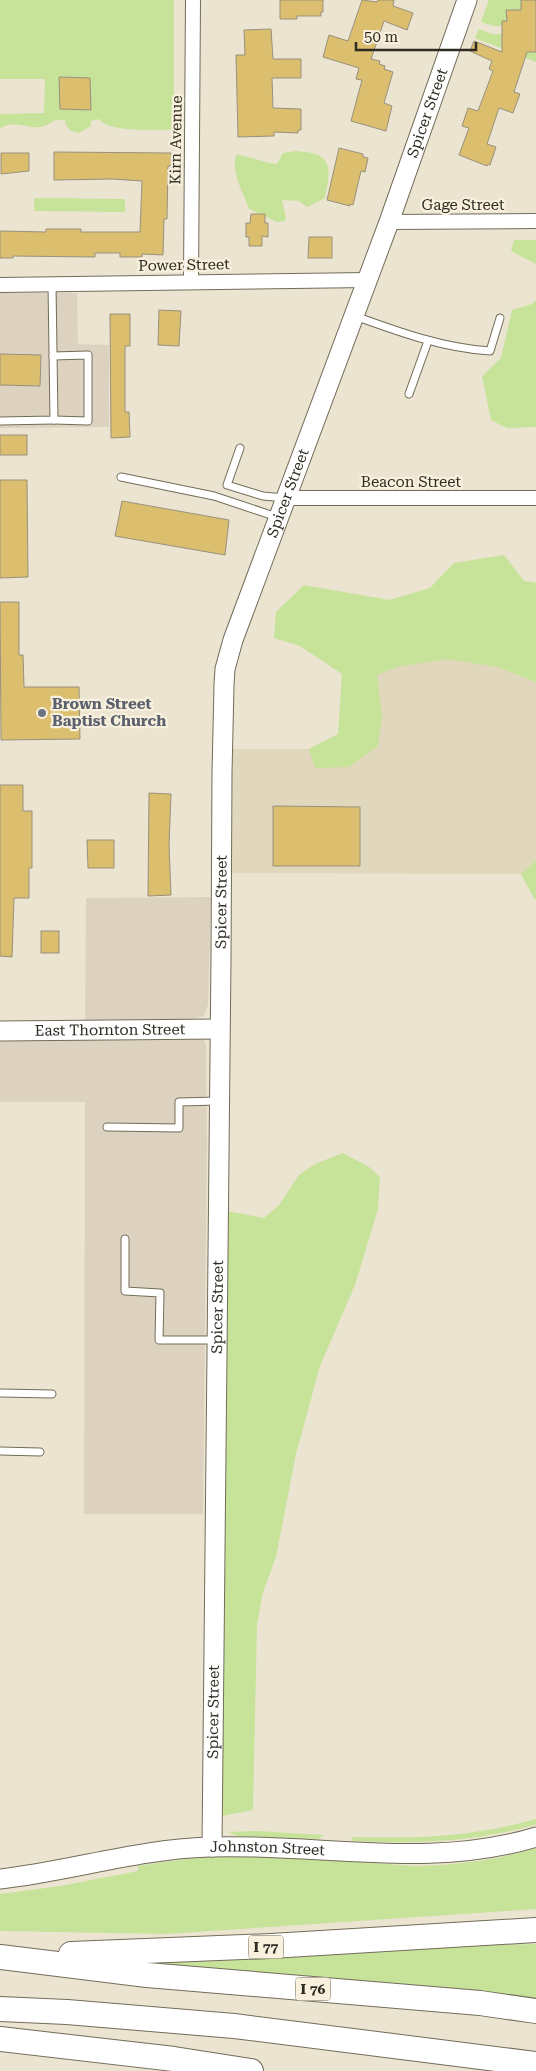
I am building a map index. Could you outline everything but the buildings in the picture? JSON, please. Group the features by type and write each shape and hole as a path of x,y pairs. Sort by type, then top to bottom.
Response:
{"highway":[{"name":"I 77","path":"0,1957 262,1947 535,1930"},
{"name":"I 76","path":"0,1957 147,1975 480,2003 536,2011"},
{"path":"0,2009 67,2012 234,2026 536,2064"},
{"path":"0,2039 174,2059 251,2071"},
{"path":"174,2059 206,2071"}],"street":[{"name":"Kirn Avenue","path":"191,281 193,0"},
{"name":"Spicer Street","path":"212,1847 218,1101 225,669 233,640 368,280 467,0"},
{"name":"Gage Street","path":"389,222 536,221"},
{"name":"Power Street","path":"0,285 368,280"},
{"name":"Beacon Street","path":"286,498 536,498"},
{"name":"East Thornton Street","path":"0,1031 219,1030"},
{"name":"Johnston Street","path":"0,1879 30,1876 157,1853 212,1847 431,1854 490,1848 536,1837"}],"lane":[{"path":"52,284 54,420"},
{"path":"354,316 428,341 465,349 490,351 500,318"},
{"path":"410,394 428,341"},
{"path":"0,421 88,421 88,356 53,356"},
{"path":"240,448 227,485 263,496 286,498"},
{"path":"121,477 214,496 279,518"},
{"path":"106,1127 179,1128 179,1102 218,1101"},
{"path":"125,1239 125,1291 160,1293 159,1340 217,1340"},
{"path":"0,1393 52,1394"},
{"path":"0,1451 40,1452"}],"shaded area":[{"path":"0,293 77,293 78,344 109,345 109,427 0,428"},
{"path":"536,645 536,860 521,874 230,873 231,749 364,749 365,646"},
{"path":"211,897 208,1005 204,1016 193,1019 85,1020 86,898"},
{"path":"0,1038 202,1038 206,1043 207,1147 203,1514 84,1514 85,1102 0,1102"}],"green space":[{"path":"0,0 174,0 174,129 146,130 122,128 104,123 99,119 91,121 91,126 79,133 71,131 65,124 66,121 61,120 40,127 12,124 0,128 0,114 44,113 45,79 0,79"},
{"path":"489,0 521,0 521,10 507,10 507,21 502,21 502,26 493,26 481,22"},
{"path":"479,29 492,34 502,34 536,52 536,62 475,38"},
{"path":"296,151 315,154 324,160 328,170 325,198 307,207 299,201 282,200 285,221 277,222 249,209 236,176 236,155 277,164 283,153"},
{"path":"34,198 125,199 125,212 34,211"},
{"path":"514,240 536,240 536,264 511,251"},
{"path":"536,300 536,427 507,428 491,420 482,376 501,358 512,310 532,304"},
{"path":"504,555 524,581 536,583 536,682 497,667 447,659 397,667 377,675 382,714 378,746 349,767 315,768 309,749 338,734 342,674 300,646 274,638 276,612 304,585 389,600 430,588 454,563"},
{"path":"536,860 536,899 535,900 521,874"},
{"path":"343,1153 369,1167 380,1177 378,1209 355,1285 320,1366 296,1454 276,1557 263,1592 257,1624 253,1810 222,1816 226,1211 264,1218 279,1205 299,1175 315,1164"},
{"path":"536,1819 536,1824 534,1825 511,1831 467,1838 399,1842 353,1841 351,1837 399,1838 444,1836 489,1830"},
{"path":"257,1831 324,1835 318,1839 238,1836 228,1832"},
{"path":"536,1848 536,1909 166,1934 0,1931 0,1894 61,1886 138,1871 138,1866 195,1858 250,1857 417,1866 492,1859"},
{"path":"536,1944 536,1999 131,1964 131,1962 222,1961 454,1946"}],"place":[{"name":"Brown Street Baptist Church","path":"42,713"}]}
